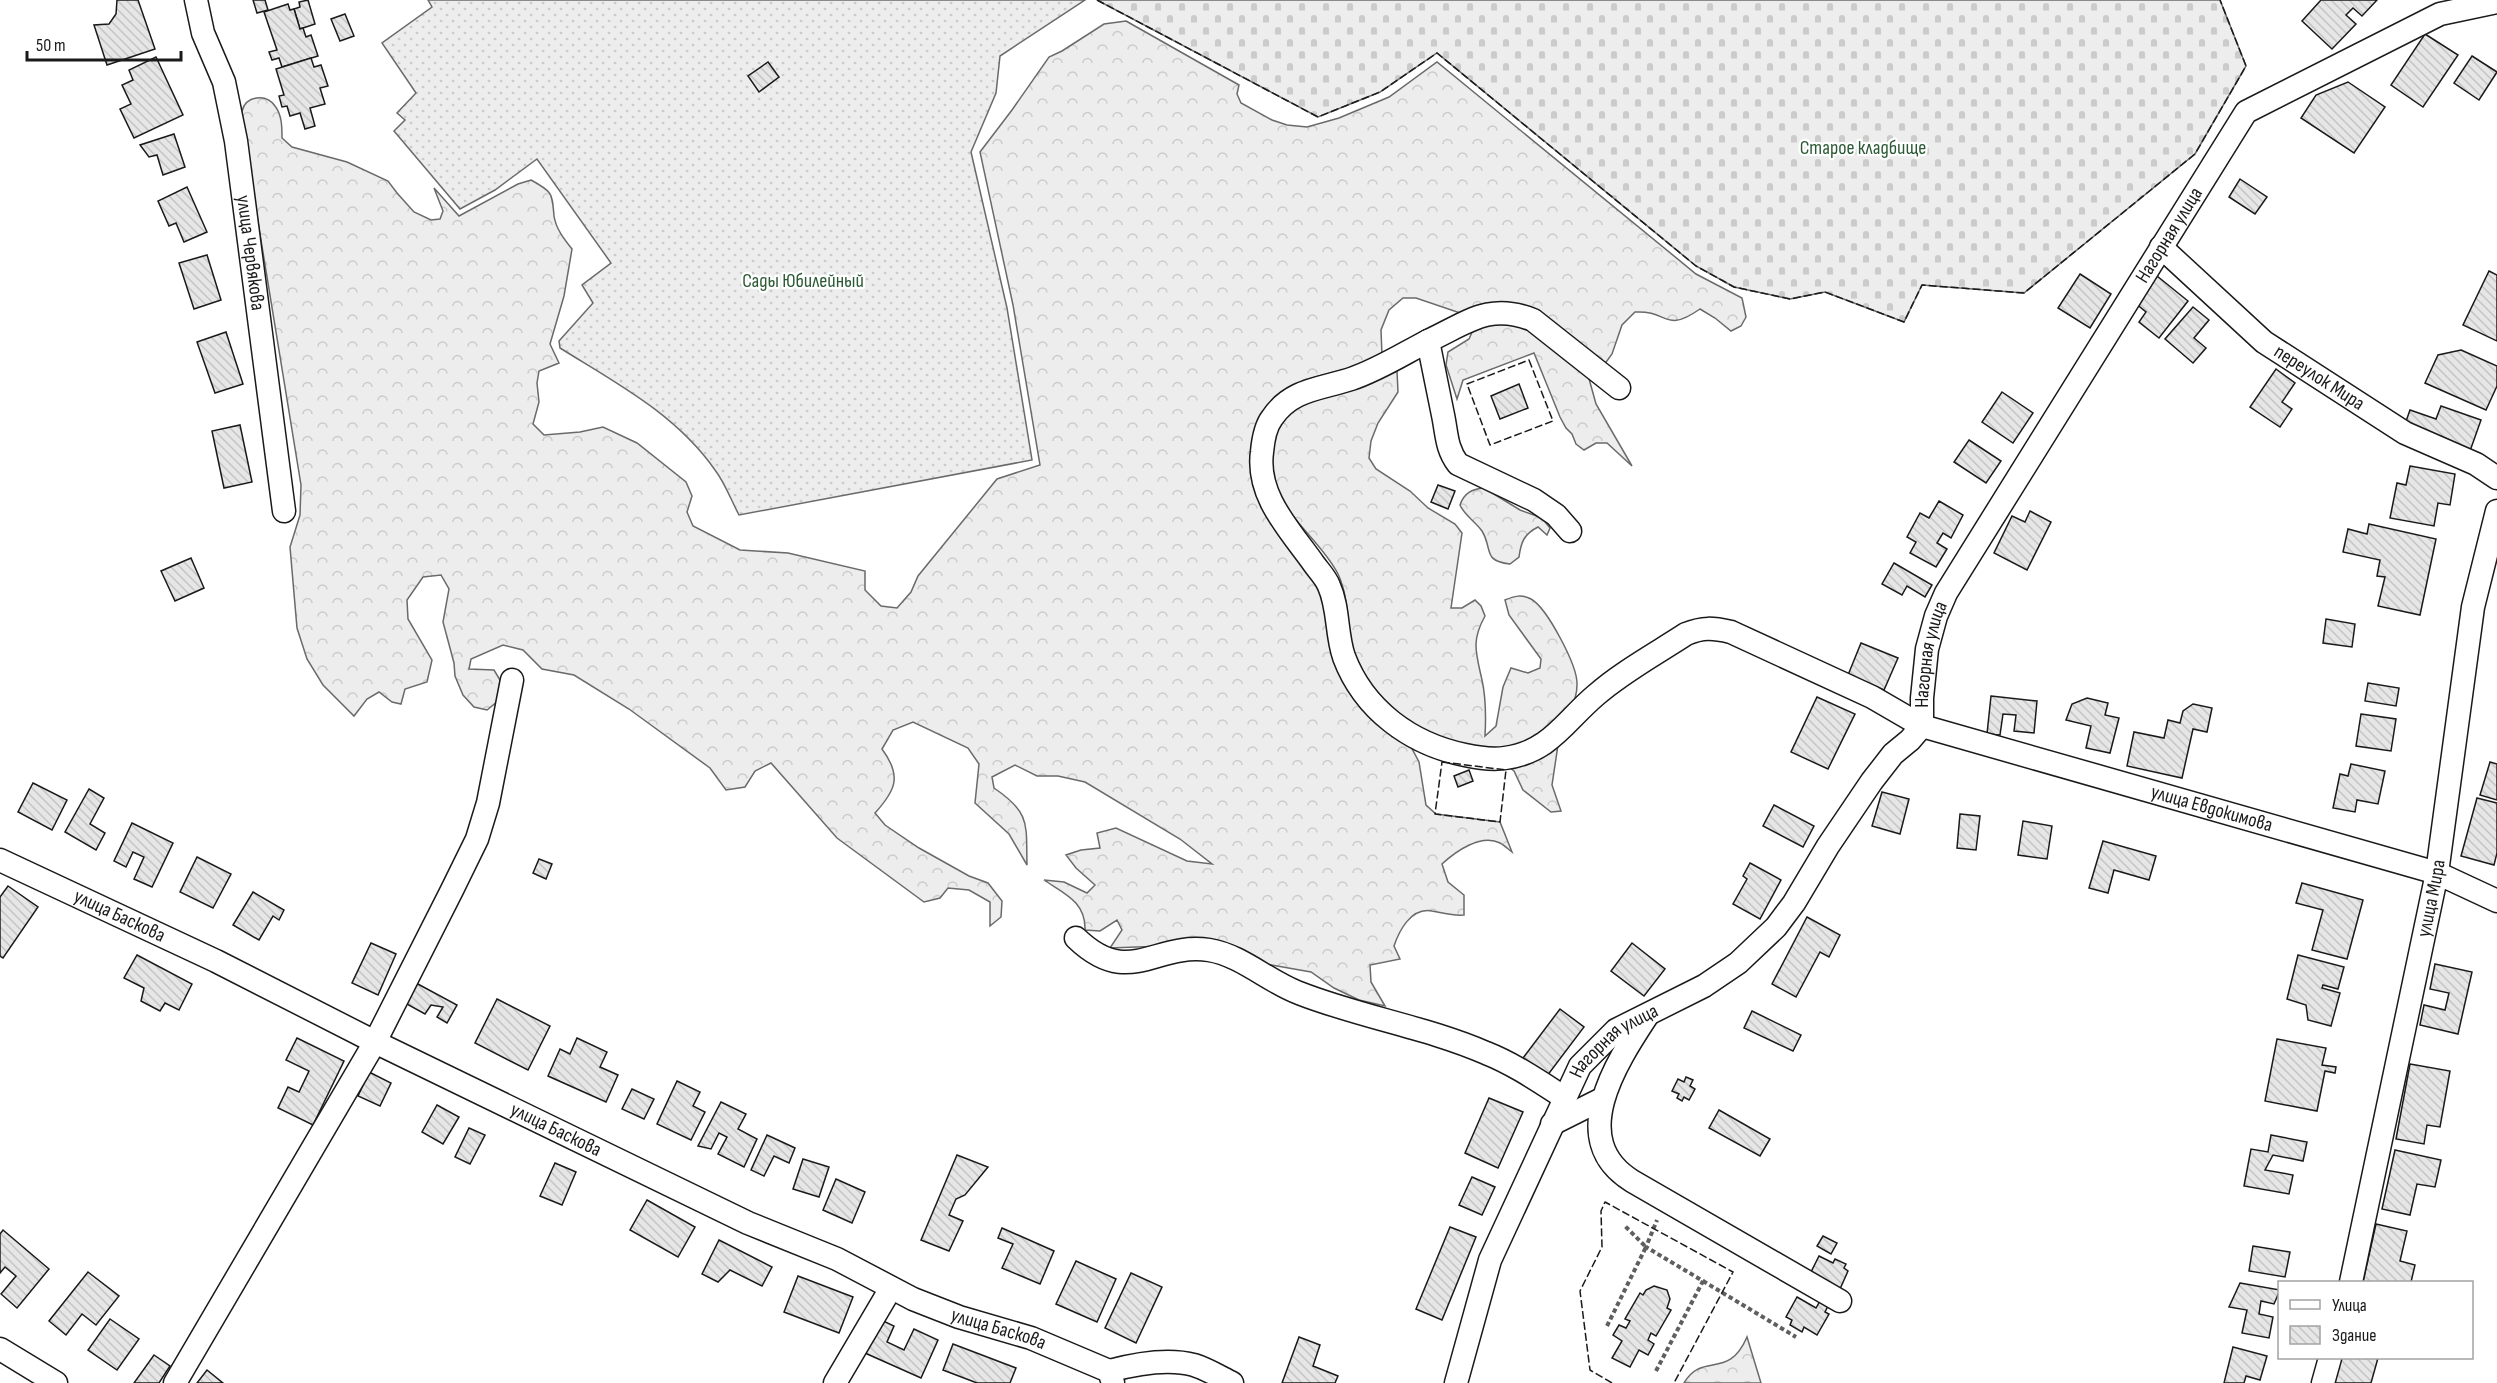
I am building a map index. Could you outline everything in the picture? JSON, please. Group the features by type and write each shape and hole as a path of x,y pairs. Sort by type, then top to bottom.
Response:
{"street":[{"name":"улица Червякова","path":"196,0 203,33 224,82 236,141 284,511"},
{"name":"Нагорная улица","path":"1456,1383 1490,1260 1580,1066 1616,1030 1647,1016 1721,975 1757,947 1794,903 1828,846 1872,781 1893,754 1922,726 1922,698 1928,649 1936,616 1946,593 2246,112 2439,15 2497,2"},
{"name":"переулок Мира","path":"2161,247 2264,342 2405,433 2476,464 2497,478"},
{"name":"улица Евдокимова","path":"1619,388 1533,320 1519,314 1492,312 1428,341 1375,369 1350,379 1299,393 1284,403 1270,420 1264,440 1261,464 1263,486 1272,504 1329,584 1342,649 1354,678 1370,701 1391,722 1413,738 1442,751 1486,759 1524,754 1546,744 1557,735 1596,694 1686,634 1703,627 1731,632 1872,697 1922,726 2437,873 2497,901"},
{"path":"1428,341 1450,454 1458,464 1534,500 1556,516 1570,531"},
{"name":"улица Мира","path":"2351,1281 2437,873 2474,607 2497,512"},
{"path":"175,1383 375,1042 477,839 488,803 512,680"},
{"name":"улица Баскова","path":"0,860 216,961 375,1042 748,1223 837,1259 935,1308 1031,1338 1111,1377"},
{"path":"1076,938 1095,954 1122,963 1140,962 1196,950 1224,955 1298,993 1487,1053 1565,1098"},
{"path":"1647,1016 1624,1053 1602,1099 1600,1137 1609,1161 1620,1173 1840,1301"},
{"path":"1552,1124 1602,1099"},
{"path":"835,1383 891,1288"},
{"path":"0,1349 56,1383"},
{"path":"2323,1383 2330,1359"},
{"path":"1111,1377 1130,1365 1179,1362 1195,1366 1232,1383"}],"path":[{"path":"1606,1326 1646,1247 1666,1200"},
{"path":"1624,1225 1646,1247 1796,1337"},
{"path":"1656,1371 1703,1281"}],"green space":[{"name":"Сады Юбилейный","path":"428,0 1085,0 1000,56 996,93 971,152 1007,308 1032,460 739,515 719,475 682,432 644,401 560,348 559,341 593,303 582,285 611,263 537,159 495,190 460,209 394,131 405,120 397,113 416,93 382,43 432,7"},
{"name":"Старое кладбище","path":"1097,0 2220,0 2246,66 2195,154 2024,293 1922,285 1904,322 1825,292 1790,299 1734,287 1696,266 1437,53 1380,92 1318,117"},
{"path":"1126,21 1239,85 1237,94 1241,103 1272,120 1287,125 1307,127 1339,118 1389,97 1437,62 1696,274 1742,298 1746,317 1741,326 1731,331 1700,309 1679,320 1667,319 1646,312 1635,312 1622,325 1612,354 1604,365 1535,313 1466,315 1416,298 1403,298 1389,310 1381,330 1382,355 1357,366 1304,380 1285,390 1258,426 1251,447 1251,471 1256,495 1268,518 1313,576 1323,598 1328,623 1410,745 1419,762 1426,805 1436,814 1500,822 1512,852 1500,843 1485,840 1461,849 1442,864 1448,882 1464,895 1464,915 1425,911 1412,916 1407,921 1394,946 1400,959 1370,965 1371,982 1385,1006 1359,1000 1334,988 1311,972 1164,946 1110,948 1122,930 1117,920 1100,931 1085,930 1082,912 1078,906 1044,880 1064,882 1087,893 1095,885 1076,868 1066,855 1081,850 1100,848 1097,833 1116,828 1187,861 1212,864 1180,839 1085,782 1058,776 1037,776 1015,765 992,777 994,788 1015,805 1024,820 1027,865 1009,834 975,803 979,764 968,748 913,722 893,730 882,749 892,767 894,783 888,797 875,813 885,825 919,848 969,876 988,883 1002,901 1001,917 990,926 990,902 969,890 948,888 940,898 924,902 837,838 771,763 755,771 745,787 726,790 710,768 629,709 574,675 542,669 523,650 503,645 471,659 469,669 494,670 500,680 498,701 487,710 474,707 463,695 455,676 454,663 443,622 449,589 441,575 423,577 407,600 408,619 432,660 427,682 405,689 401,704 392,702 379,692 367,699 354,716 323,685 307,659 297,628 290,547 300,515 301,485 241,116 248,102 262,98 271,102 280,117 282,138 292,147 347,162 388,181 414,212 431,220 440,219 443,211 434,188 459,216 518,184 531,180 544,187 552,198 558,230 572,249 564,296 550,344 559,363 539,371 537,383 539,402 533,424 544,435 580,432 603,427 637,443 686,482 692,496 687,512 693,526 740,550 788,553 865,571 865,590 881,606 897,608 911,592 918,576 997,479 1040,465 1013,305 980,152 1049,57 1104,24"},
{"path":"1501,320 1527,326 1588,375 1596,404 1632,466 1607,443 1596,443 1584,450 1576,444 1560,417 1534,353 1463,380 1457,399 1446,365 1448,352 1469,339 1473,330"},
{"path":"1397,371 1398,392 1378,423 1371,441 1369,458 1376,469 1410,491 1428,508 1455,524 1462,533 1451,608 1462,608 1475,600 1481,606 1485,616 1478,633 1476,647 1484,694 1485,736 1496,726 1503,687 1511,668 1528,673 1540,668 1541,659 1509,615 1505,600 1524,596 1538,604 1560,638 1576,676 1575,698 1565,716 1523,746 1486,748 1444,739 1410,723 1387,704 1360,668 1351,641 1345,599 1338,574 1295,519 1277,490 1272,473 1273,443 1278,428 1291,411 1308,401 1353,388"},
{"path":"1484,488 1520,510 1542,518 1550,528 1547,535 1538,527 1529,533 1522,543 1519,557 1510,564 1492,557 1482,531 1460,505 1469,492"},
{"path":"1558,745 1552,785 1561,811 1551,812 1523,790 1514,771 1506,765"},
{"path":"1747,1337 1761,1383 1684,1383 1699,1368 1732,1358 1740,1350"}],"building":[{"path":"117,0 138,0 155,49 107,65 94,25 109,24 116,14"},
{"path":"253,0 265,0 268,10 257,13"},
{"path":"308,0 315,24 300,29 294,9 300,7 299,2"},
{"path":"2321,0 2377,0 2362,16 2353,8 2346,15 2356,24 2332,49 2302,21"},
{"path":"288,4 290,10 294,9 300,29 303,28 306,37 311,35 318,56 282,67 279,58 272,60 269,52 277,50 264,12"},
{"path":"345,14 354,36 340,41 331,19"},
{"path":"2425,34 2458,55 2423,107 2391,85"},
{"path":"2472,56 2497,72 2479,100 2454,83"},
{"path":"156,57 183,115 134,138 120,109 131,104 122,85 133,80 129,70"},
{"path":"311,58 314,67 321,65 328,86 320,88 325,104 310,108 315,126 305,129 300,113 290,116 287,106 282,107 279,96 284,95 276,69"},
{"path":"768,62 779,77 759,92 748,76"},
{"path":"2348,82 2385,107 2354,153 2301,118 2316,95"},
{"path":"174,134 185,167 163,175 157,155 149,157 140,145"},
{"path":"2240,179 2267,197 2255,214 2229,197"},
{"path":"187,187 207,232 184,242 176,223 169,226 158,201"},
{"path":"207,255 221,300 194,309 179,263"},
{"path":"2489,271 2497,275 2497,341 2463,325"},
{"path":"2080,274 2111,294 2090,328 2058,308"},
{"path":"2157,276 2188,301 2159,338 2139,322 2146,312 2135,303"},
{"path":"2193,307 2209,320 2194,338 2206,348 2193,363 2165,339"},
{"path":"226,332 243,384 215,393 197,342"},
{"path":"2461,350 2497,366 2497,386 2486,410 2425,383 2438,355"},
{"path":"2276,369 2295,383 2282,402 2292,409 2280,427 2250,407"},
{"path":"1519,384 1528,408 1500,419 1491,396"},
{"path":"2002,392 2033,413 2013,443 1982,422"},
{"path":"2441,406 2481,420 2470,451 2404,427 2410,410 2436,419"},
{"path":"240,425 252,482 224,488 212,431"},
{"path":"1969,440 2001,461 1986,483 1954,462"},
{"path":"2410,466 2455,474 2450,505 2438,503 2434,526 2390,518 2397,483 2406,485"},
{"path":"1438,485 1455,491 1448,509 1431,502"},
{"path":"1939,501 1963,515 1951,538 1943,533 1937,543 1947,549 1936,567 1910,553 1916,542 1907,537 1920,513 1929,518"},
{"path":"2030,511 2051,522 2027,570 1994,553 2012,516 2025,522"},
{"path":"2369,524 2436,539 2420,615 2378,606 2385,577 2377,576 2380,560 2343,552 2348,529 2367,534"},
{"path":"191,558 204,588 175,601 161,571"},
{"path":"1894,563 1932,585 1925,597 1907,586 1902,595 1882,584"},
{"path":"2326,619 2355,624 2352,647 2323,643"},
{"path":"1861,643 1898,658 1884,690 1848,675"},
{"path":"2368,683 2399,688 2396,706 2365,701"},
{"path":"1991,696 2037,701 2034,733 2014,731 2016,715 2003,714 2000,735 1987,734"},
{"path":"1817,697 1855,714 1828,769 1791,752"},
{"path":"2087,698 2108,703 2105,715 2119,718 2110,753 2086,748 2091,726 2066,720 2072,704"},
{"path":"2193,704 2212,708 2207,732 2193,729 2182,778 2127,766 2134,732 2164,738 2168,720 2180,723 2183,711"},
{"path":"2361,714 2396,719 2391,751 2356,746"},
{"path":"2490,762 2497,764 2497,800 2480,795"},
{"path":"2351,764 2385,771 2378,804 2357,800 2355,812 2333,808 2340,774 2348,776"},
{"path":"1469,770 1473,781 1458,787 1454,776"},
{"path":"33,783 67,800 52,830 18,812"},
{"path":"89,789 104,798 90,824 105,833 96,850 65,832"},
{"path":"1882,792 1909,799 1900,834 1872,826"},
{"path":"2477,798 2497,803 2497,853 2494,865 2461,856"},
{"path":"1774,805 1814,826 1803,847 1763,826"},
{"path":"1960,814 1980,816 1976,850 1957,848"},
{"path":"2023,821 2052,826 2047,859 2018,855"},
{"path":"132,823 173,843 152,887 134,879 144,857 133,852 126,867 114,861"},
{"path":"2103,841 2156,856 2149,880 2114,870 2108,893 2089,888"},
{"path":"197,857 231,874 213,908 180,892"},
{"path":"539,859 552,864 546,879 533,873"},
{"path":"1750,863 1781,880 1760,919 1733,904 1747,879 1743,876"},
{"path":"2302,883 2363,900 2347,959 2312,950 2323,910 2296,903"},
{"path":"8,886 38,907 3,958 0,956 0,897"},
{"path":"253,892 284,910 279,920 273,916 259,940 233,925"},
{"path":"1807,917 1840,935 1829,957 1820,952 1796,997 1772,984"},
{"path":"371,943 396,954 378,995 352,983"},
{"path":"1632,943 1665,969 1644,996 1611,971"},
{"path":"137,955 192,984 179,1010 165,1003 160,1011 141,1001 144,988 124,978"},
{"path":"2298,955 2344,967 2338,989 2323,985 2322,988 2340,993 2331,1026 2308,1020 2306,1005 2287,999"},
{"path":"2435,964 2472,972 2458,1034 2420,1025 2424,1005 2445,1010 2449,993 2430,989"},
{"path":"416,983 457,1005 447,1023 437,1017 443,1007 431,1005 425,1014 405,1003"},
{"path":"497,999 550,1026 528,1070 475,1043"},
{"path":"1560,1009 1584,1027 1547,1076 1523,1058"},
{"path":"1752,1011 1801,1035 1793,1051 1744,1028"},
{"path":"297,1038 344,1061 313,1125 278,1108 288,1087 299,1092 309,1071 286,1060"},
{"path":"577,1038 607,1052 600,1067 618,1075 606,1102 548,1076 560,1049 570,1054"},
{"path":"2277,1039 2326,1048 2322,1065 2336,1067 2335,1073 2325,1071 2317,1111 2265,1101"},
{"path":"2410,1064 2450,1071 2440,1127 2427,1125 2424,1144 2396,1139"},
{"path":"369,1072 391,1083 380,1106 358,1096"},
{"path":"1686,1077 1693,1080 1690,1086 1695,1089 1689,1100 1684,1097 1682,1101 1677,1098 1679,1094 1672,1091 1678,1079 1684,1082"},
{"path":"677,1081 700,1092 693,1106 705,1112 691,1140 657,1124"},
{"path":"632,1089 654,1099 644,1119 622,1109"},
{"path":"1489,1098 1523,1112 1498,1168 1465,1153"},
{"path":"721,1102 746,1114 738,1129 757,1139 744,1167 718,1154 727,1137 719,1133 711,1149 698,1146"},
{"path":"437,1105 459,1117 443,1144 422,1132"},
{"path":"1719,1110 1770,1139 1760,1156 1709,1128"},
{"path":"469,1128 485,1135 470,1164 455,1157"},
{"path":"767,1135 795,1148 789,1163 774,1156 764,1176 751,1170"},
{"path":"2271,1135 2307,1142 2303,1161 2273,1155 2265,1170 2293,1175 2289,1194 2244,1186 2251,1149 2268,1152"},
{"path":"2395,1150 2441,1160 2435,1187 2417,1184 2410,1215 2382,1209"},
{"path":"957,1155 988,1167 965,1195 956,1199 949,1215 963,1221 949,1251 921,1240"},
{"path":"803,1159 829,1167 819,1197 793,1189"},
{"path":"555,1163 576,1172 562,1205 540,1196"},
{"path":"1472,1177 1495,1187 1482,1215 1459,1205"},
{"path":"836,1179 865,1192 852,1223 823,1210"},
{"path":"647,1200 695,1227 678,1257 630,1230"},
{"path":"2376,1224 2407,1231 2400,1261 2415,1265 2411,1281 2363,1281"},
{"path":"1450,1227 1476,1237 1442,1320 1416,1309"},
{"path":"1002,1228 1054,1251 1040,1284 1002,1268 1013,1244 998,1238"},
{"path":"3,1230 49,1269 17,1308 1,1294 16,1276 5,1267 0,1273 0,1234"},
{"path":"1823,1236 1837,1243 1831,1254 1817,1246"},
{"path":"719,1240 772,1267 762,1286 730,1270 718,1282 702,1274"},
{"path":"2253,1246 2290,1252 2285,1277 2249,1271"},
{"path":"1819,1256 1833,1263 1835,1259 1846,1264 1844,1268 1848,1271 1840,1289 1810,1274"},
{"path":"1076,1261 1116,1279 1097,1322 1056,1304"},
{"path":"88,1272 119,1296 96,1325 82,1314 66,1335 49,1321"},
{"path":"1131,1273 1162,1287 1136,1343 1105,1328"},
{"path":"798,1276 853,1297 839,1333 784,1312"},
{"path":"2240,1283 2278,1290 2274,1304 2261,1301 2259,1314 2273,1317 2269,1338 2242,1333 2247,1310 2229,1307"},
{"path":"1654,1286 1667,1290 1670,1299 1667,1308 1671,1310 1656,1336 1651,1333 1648,1340 1654,1344 1648,1355 1639,1350 1630,1367 1612,1358 1622,1341 1613,1335 1619,1325 1626,1328 1630,1321 1625,1319 1640,1293 1643,1295 1646,1290"},
{"path":"1797,1297 1816,1308 1820,1301 1828,1306 1825,1312 1829,1314 1817,1335 1804,1327 1802,1332 1790,1325 1792,1320 1786,1317"},
{"path":"110,1319 139,1339 117,1370 88,1350"},
{"path":"879,1319 894,1326 887,1342 904,1350 914,1329 938,1340 921,1378 865,1353"},
{"path":"1299,1337 1320,1345 1313,1366 1338,1376 1335,1383 1282,1383"},
{"path":"953,1344 1016,1368 1010,1383 977,1383 943,1370"},
{"path":"2233,1347 2267,1356 2260,1380 2246,1376 2244,1383 2224,1383"},
{"path":"154,1355 170,1366 159,1383 134,1383"},
{"path":"2340,1359 2378,1359 2371,1383 2333,1383"},
{"path":"207,1370 223,1383 197,1383"}],"fence":[{"path":"1097,0 1318,117 1380,92 1437,53 1696,266 1734,287 1790,299 1825,292 1904,322 1922,285 2024,293 2195,154 2246,66 2220,0"},
{"path":"1529,360 1553,421 1490,445 1467,384 1529,360"},
{"path":"1442,762 1506,770 1500,822 1435,814 1442,762"},
{"path":"1612,1383 1590,1370 1580,1291 1602,1247 1601,1211 1605,1202 1733,1272 1674,1383"}]}
